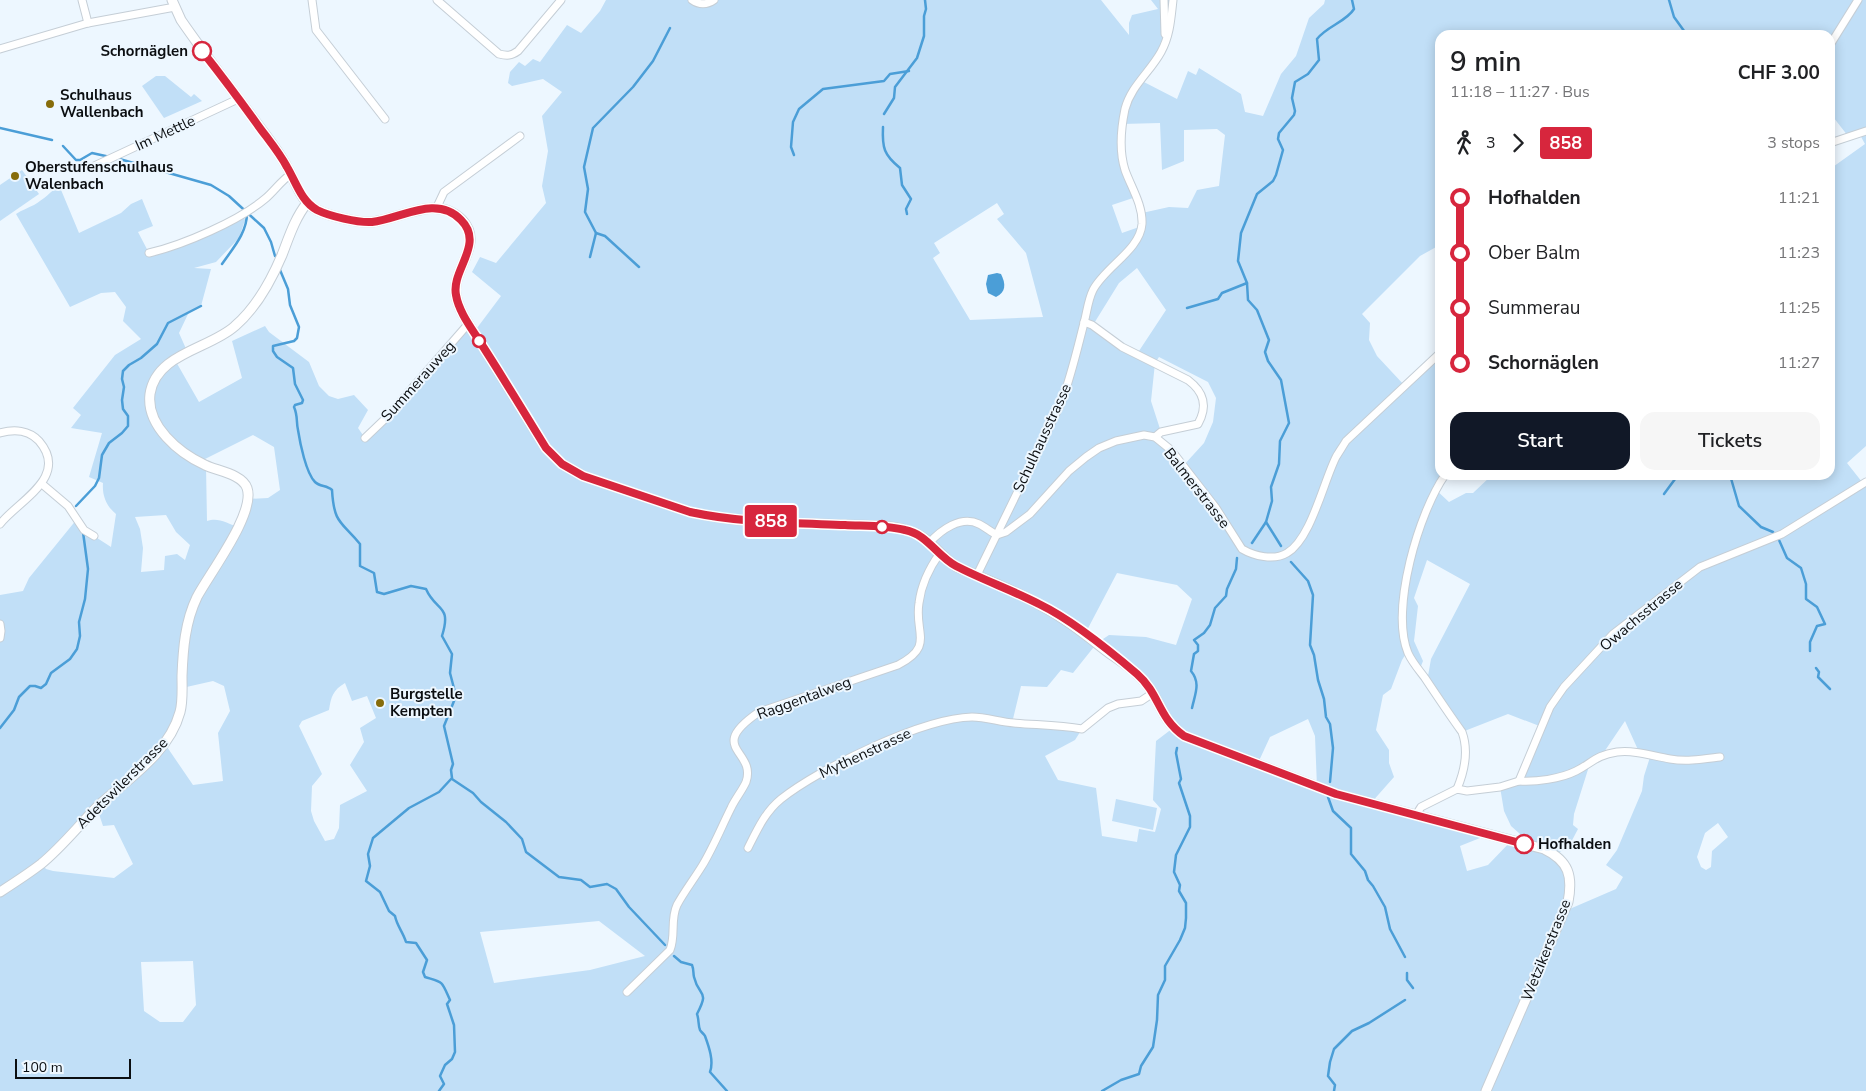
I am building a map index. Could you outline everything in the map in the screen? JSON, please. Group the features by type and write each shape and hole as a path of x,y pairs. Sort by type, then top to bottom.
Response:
{"street":[{"path":"82,0 88,24"},
{"path":"312,0 316,30 385,120"},
{"path":"436,0 499,54 506,56 518,51 561,0"},
{"path":"692,0 705,4 714,0"},
{"path":"1164,0 1165,34 1168,36"},
{"name":"Schulhausstrasse","path":"977,576 1068,386 1092,291 1102,275 1132,246 1142,226 1142,212 1124,168 1121,143 1122,124 1126,107 1133,91 1161,51 1168,36 1173,0"},
{"path":"1835,37 1858,0"},
{"path":"0,49 174,2 181,20 291,174 307,203 317,210 352,220 370,222 420,210 436,209 444,192 520,136"},
{"name":"Im Mettle","path":"92,167 238,98"},
{"path":"1835,141 1866,131"},
{"path":"149,253 169,248 194,238 246,211 266,198 281,181 291,174"},
{"name":"Adetswilerstrasse","path":"0,892 41,864 97,807 150,759 172,732 181,708 183,648 190,615 198,597 238,528 248,493 247,487 240,479 199,462 182,451 168,438 154,420 150,400 152,387 162,372 174,360 187,351 227,332 247,314 262,294 276,267 299,213 307,203"},
{"name":"Wetzikerstrasse","path":"436,209 455,215 464,223 468,232 469,250 455,294 462,311 546,448 562,464 583,476 707,516 898,529 917,534 957,566 1040,604 1066,620 1138,675 1153,693 1164,717 1173,728 1184,736 1317,788 1544,849 1561,860 1568,870 1570,880 1569,896 1564,912 1486,1091"},
{"path":"1084,322 1092,325 1122,347 1188,380 1198,387 1203,397 1203,415 1198,424 1160,432 1155,437"},
{"name":"Summerauweg","path":"365,438 387,417 469,323"},
{"name":"Balmerstrasse","path":"997,535 1006,532 1030,514 1069,471 1099,448 1136,436 1155,437 1171,450 1216,508 1242,549 1273,557 1286,554 1305,533 1336,457 1346,441 1435,358"},
{"path":"0,433 12,430 24,432 35,437 46,454 48,464 42,484 0,524"},
{"path":"1441,480 1428,503 1411,556 1405,586 1403,616 1405,641 1411,659 1462,732 1465,740 1466,758 1458,789"},
{"name":"Owachsstrasse","path":"1519,781 1550,707 1564,687 1613,634 1700,567 1782,534 1866,482"},
{"path":"42,484 68,506 84,530 94,536"},
{"path":"929,543 947,527 969,521 997,535"},
{"name":"Raggentalweg","path":"627,992 670,950 673,915 677,905 702,866 746,782 747,773 744,763 735,748 733,740 736,732 743,723 759,712 898,665 910,659 917,652 920,642 918,604 921,593 932,563 940,553"},
{"path":"0,624 0,638"},
{"name":"Mythenstrasse","path":"748,848 762,819 781,799 822,773 874,746 909,732 949,720 973,717 1012,723 1082,729 1108,708 1118,704 1141,700 1153,693"},
{"path":"1416,815 1421,807 1458,789 1467,791 1492,788 1519,781 1529,782 1566,774 1577,771 1602,755 1618,752 1639,752 1671,759 1692,761 1720,757"}],"shaded area":[{"path":"606,0 1101,0 1129,35 1129,23 1132,15 1158,9 1151,0 1173,0 1168,36 1140,80 1177,99 1188,71 1196,75 1199,68 1241,94 1245,112 1263,116 1281,74 1296,56 1309,18 1324,4 1325,0 1866,0 1866,446 1847,463 1866,487 1866,1091 0,1091 0,595 23,591 29,578 77,519 94,536 111,547 116,514 105,500 103,483 89,477 102,433 71,428 81,415 73,408 115,355 141,339 123,321 126,307 115,292 101,293 70,307 16,214 38,203 59,185 79,233 121,213 131,204 142,199 153,226 138,232 149,253 169,248 242,213 245,220 239,238 216,262 194,268 211,269 201,306 189,312 179,333 187,351 175,360 199,402 242,378 232,341 265,326 269,332 309,362 319,386 329,396 338,399 354,395 368,410 358,428 365,438 469,323 474,332 501,296 472,272 480,257 496,263 546,203 542,186 548,151 542,116 562,92 543,79 512,86 508,83 510,72 519,62 525,66 533,59 540,62 567,25 581,33 600,11","holes":["1160,123 1162,170 1184,161 1184,130 1217,129 1225,135 1219,186 1197,190 1188,208 1169,207 1142,213 1142,226 1122,233 1112,205 1136,197 1124,168 1122,124","997,203 1004,214 997,219 1026,253 1043,317 970,320 933,258 940,253 934,243","1137,268 1166,310 1137,354 1093,325 1119,283","1159,357 1208,382 1216,398 1213,422 1204,443 1183,466 1155,437 1161,432 1151,401 1155,363","253,435 274,447 280,490 268,498 247,499 238,527 219,520 207,521 206,466 199,462","166,515 176,532 190,545 185,560 177,554 165,556 164,570 141,572 143,548 140,529 135,517","1427,560 1470,584 1431,659 1428,676 1462,732 1508,714 1542,727 1519,781 1500,787 1504,811 1511,826 1527,840 1512,840 1488,865 1467,871 1460,846 1490,834 1371,803 1394,777 1389,763 1389,750 1376,730 1383,695 1391,689 1407,652 1417,668 1421,666 1423,661 1414,641 1418,606 1414,598","1117,573 1177,585 1192,599 1176,645 1146,637 1109,635 1097,643 1085,634","1097,643 1153,693 1173,728 1156,741 1153,800 1161,809 1155,832 1139,829 1137,842 1102,836 1096,788 1058,780 1045,756 1075,740 1082,729 1012,723 1021,686 1047,687 1061,670 1073,673","213,681 224,686 230,711 218,733 223,781 193,785 165,744 172,731 182,688","345,683 352,701 367,696 376,718 360,728 364,742 350,765 367,791 340,805 339,828 334,839 325,841 314,821 311,811 312,786 322,774 299,726 302,721 329,710 335,691","1308,719 1315,736 1317,787 1258,763 1270,737","1625,721 1639,752 1651,754 1644,776 1642,791 1617,850 1606,865 1623,877 1616,889 1565,911 1568,870 1555,854 1568,848 1578,829 1573,825 1574,814 1591,760 1602,755","97,808 103,826 114,825 133,864 114,878 46,869 41,863","1718,823 1728,837 1712,851 1711,867 1706,870 1701,867 1697,857 1705,833","599,921 645,956 590,970 494,983 480,932","193,961 196,1005 183,1022 160,1022 144,1011 141,962"]},
{"path":"156,76 165,76 191,97 194,94 202,101 164,118 142,86"},
{"path":"22,170 39,194 0,221 0,185"},
{"path":"1116,799 1157,808 1153,830 1112,821"}],"water":[{"path":"1001,274 1004,284 1002,293 996,297 988,293 986,284 988,275"}],"waterway":[{"path":"884,114 894,98 895,87 917,58 924,36 925,0"},
{"path":"1281,546 1266,522 1272,501 1271,487 1279,464 1280,441 1289,423 1281,380 1268,361 1265,352 1269,340 1257,310 1248,300 1247,283 1238,261 1241,233 1257,194 1273,181 1276,175 1283,150 1278,139 1279,133 1294,115 1295,111 1292,98 1295,82 1308,74 1319,60 1317,39 1351,13 1354,9 1352,0"},
{"path":"1669,0 1674,17 1683,30"},
{"path":"590,257 596,233 585,212 588,189 584,167 593,128 633,87 653,61 670,28"},
{"path":"794,155 791,147 793,122 799,109 823,89 884,81 890,74 909,71"},
{"path":"883,127 885,150 890,159 900,168 902,185 911,199 906,209 907,214"},
{"path":"0,128 52,140"},
{"path":"63,146 76,160 80,160 92,153 110,157"},
{"path":"116,158 211,185 229,196 264,228 275,256"},
{"path":"222,264 242,234 247,213"},
{"path":"596,233 605,236 639,267"},
{"path":"280,270 288,289 290,305 299,327 297,338 294,341 273,346 273,351 277,357 293,368 295,384 303,400 302,403 294,407 302,450 309,472 317,484 332,490 337,516 343,526 360,544 360,566 374,573 377,592 384,594 411,586 426,589 444,613 445,626 442,636 452,654 450,673 456,696 444,726 453,764 451,770 452,778 439,792 409,808 373,838 368,854 370,866 366,881 380,892 389,911 395,916 406,942 416,943 427,960 423,972 425,977 441,983 450,1000 447,1004 454,1025 455,1052 452,1059 445,1065 440,1076 444,1084 439,1091"},
{"path":"1187,308 1218,299 1222,293 1247,283"},
{"path":"76,506 95,486 99,478 102,455 109,443 128,426 128,416 123,409 122,400 124,387 123,371 157,344 168,323 201,306"},
{"path":"1664,494 1674,480"},
{"path":"1731,480 1739,506 1761,527 1773,532"},
{"path":"1252,543 1266,522"},
{"path":"0,728 14,710 19,697 30,686 41,688 46,684 51,673 70,659 77,649 80,636 79,622 85,599 88,569 83,532"},
{"path":"1779,540 1787,558 1801,568 1806,584 1806,599 1817,607 1825,624 1817,626 1810,642 1810,651"},
{"path":"1192,708 1197,684 1191,671 1194,654 1198,651 1198,645 1194,640 1204,633 1210,625 1215,608 1226,596 1236,569 1237,558"},
{"path":"1291,562 1308,581 1313,595 1310,645 1324,699 1326,717 1330,724 1333,748 1330,782"},
{"path":"1816,668 1819,672 1818,677 1830,689"},
{"path":"1102,1091 1121,1080 1139,1074 1141,1066 1153,1047 1158,995 1165,980 1165,966 1185,928 1186,903 1179,891 1180,885 1174,872 1176,855 1190,827 1190,816 1179,783 1181,779 1176,753 1177,748"},
{"path":"452,779 473,793 506,822 522,839 526,852 559,877 581,880 590,887 607,884 616,889 629,907 665,945"},
{"path":"1328,797 1333,811 1351,828 1351,854 1365,871 1368,880 1385,907 1390,929 1405,957"},
{"path":"674,956 681,962 692,965 696,984 703,997 697,1014 700,1030 705,1036 711,1054 710,1072 727,1091"},
{"path":"1407,973 1407,980 1413,988"},
{"path":"1334,1091 1335,1085 1328,1076 1334,1049 1352,1031 1369,1023 1405,1000"}],"bus line":[{"name":"858","path":"202,51 286,165 307,203 317,210 352,220 370,222 428,209 448,212 460,218 468,232 470,241 469,250 456,287 457,301 546,448 562,464 583,476 707,516 738,520 882,527 912,532 922,537 948,561 1040,604 1098,643 1146,682 1164,717 1173,728 1184,736 1317,788 1524,844"}],"place":[{"name":"Schornäglen","path":"202,51"},
{"name":"Schulhaus Wallenbach","path":"50,104"},
{"name":"Oberstufenschulhaus Walenbach","path":"15,176"},
{"name":"Burgstelle Kempten","path":"380,703"},
{"name":"Hofhalden","path":"1524,844"}]}
